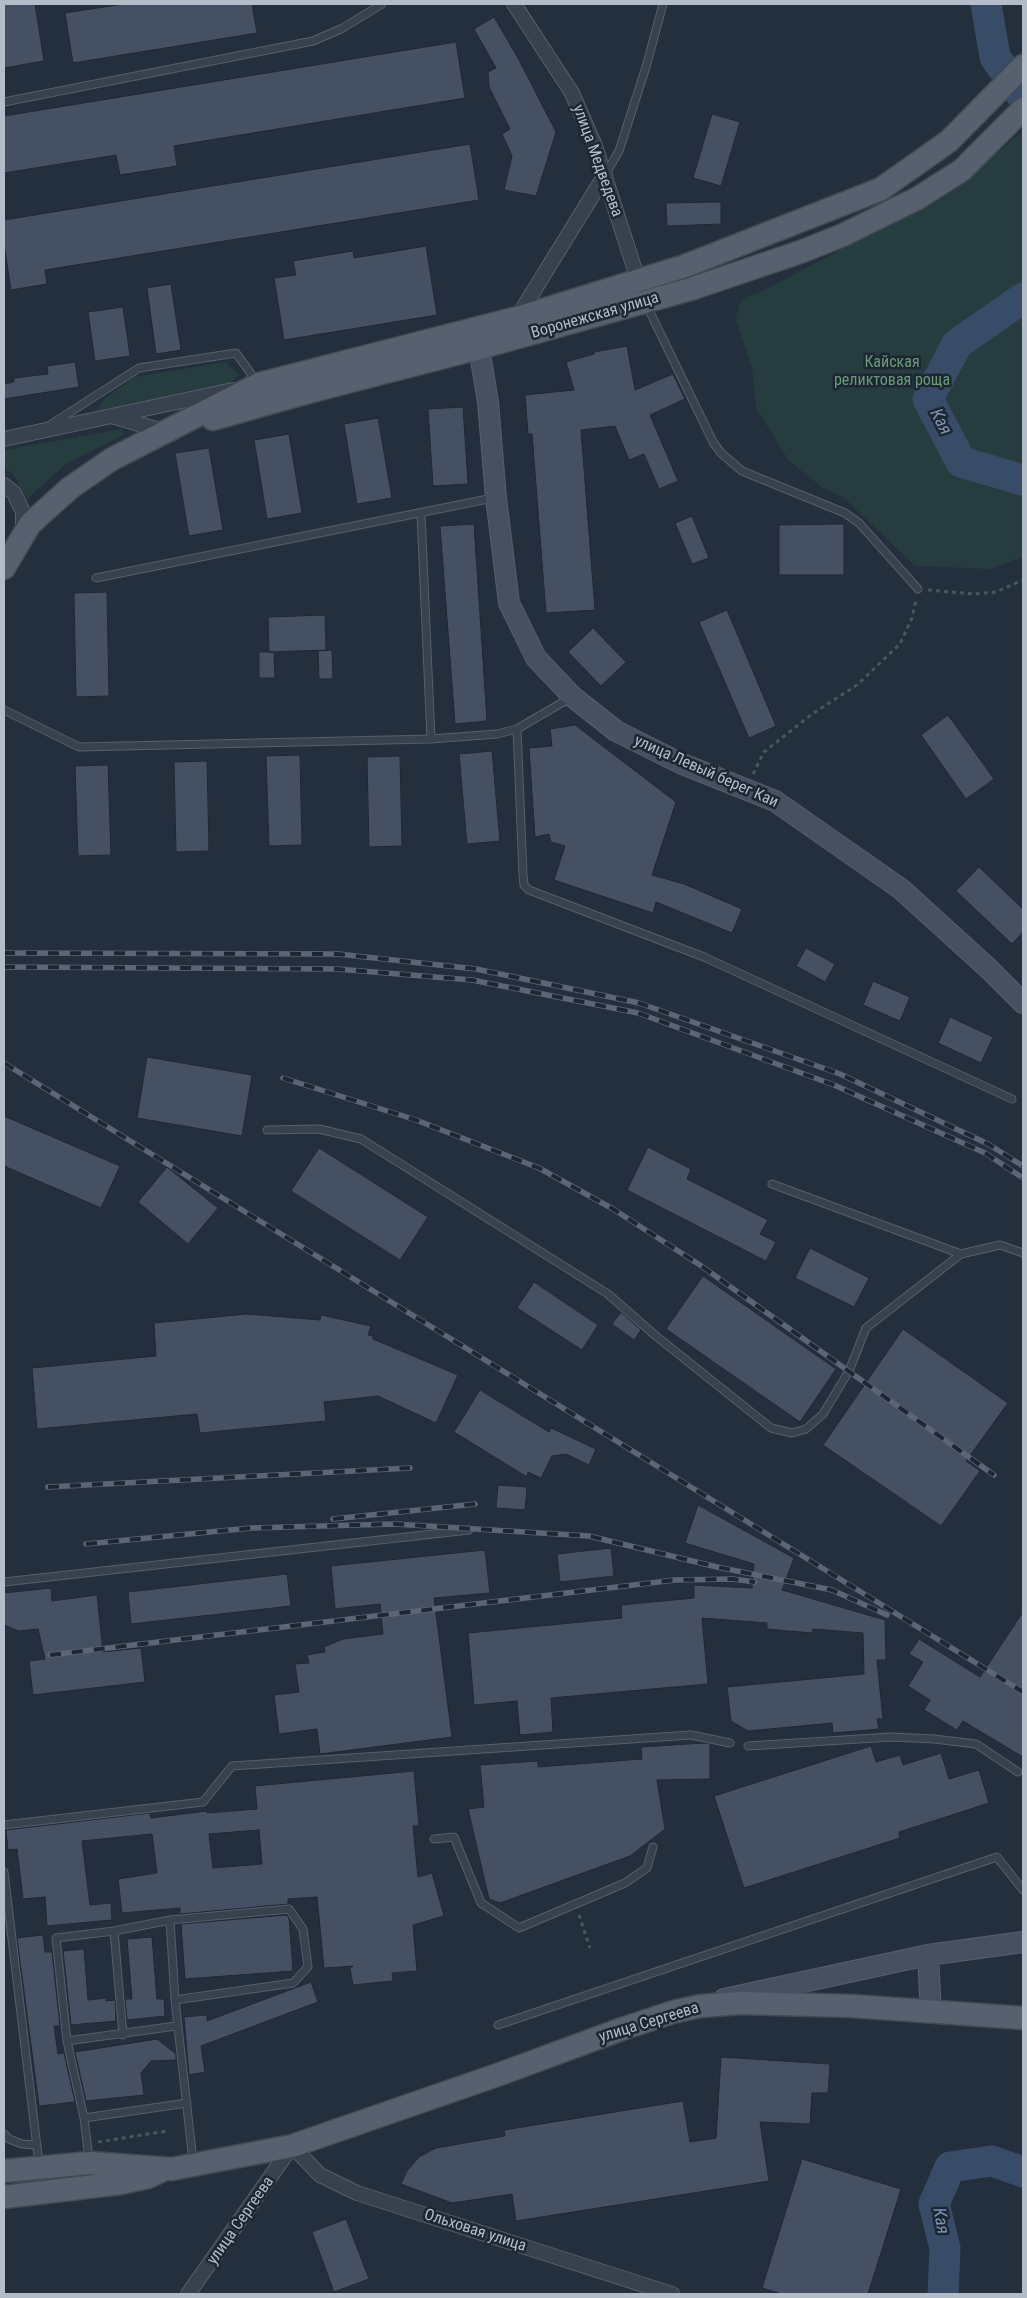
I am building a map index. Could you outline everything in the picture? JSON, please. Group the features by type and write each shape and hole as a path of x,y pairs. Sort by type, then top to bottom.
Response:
{"main road":[{"name":"Воронежская улица","path":"166,432 316,390 476,339 517,318 685,266 881,189 948,141 1023,66"},
{"name":"Воронежская улица","path":"166,432 258,384 645,302 769,264 843,235 918,198 962,170 1023,109"},
{"path":"4,568 30,524 70,488 112,459 166,432"},
{"name":"улица Сергеева","path":"4,2171 38,2156 90,2163 123,2164 164,2169 194,2166 292,2146 500,2074 622,2029 673,2012 700,2006 741,2003 794,2004 1023,2018"},
{"name":"улица Сергеева","path":"4,2197 121,2184 148,2177 164,2169"}],"street":[{"name":"улица Медведева","path":"514,4 572,93 605,175 645,302"},
{"path":"517,318 605,175"},
{"name":"улица Левый берег Каи","path":"476,339 488,402 496,498 509,603 536,658 573,697 616,730 680,763 775,801 901,889 1023,1003"},
{"path":"4,439 258,384"},
{"path":"112,416 166,432"},
{"path":"4,485 14,493 22,512 22,536"},
{"path":"700,2006 745,1993 928,1955 1023,1942"},
{"path":"928,1955 931,2012"},
{"name":"улица Сергеева","path":"188,2294 292,2146"},
{"name":"Ольховая улица","path":"292,2146 320,2175 357,2194 672,2294"}],"lane":[{"path":"4,102 313,41 341,29 382,4"},
{"path":"605,175 619,152 646,67 663,4"},
{"path":"645,302 713,442 721,453 742,471 852,518 859,523 918,589"},
{"path":"40,431 139,368 236,353 258,384"},
{"path":"96,578 496,498"},
{"path":"421,514 431,738"},
{"path":"4,710 79,746 431,738 497,734 517,729 573,697"},
{"path":"517,729 523,875 524,885 529,890 704,957 1012,1099"},
{"path":"267,1130 318,1130 361,1139 608,1294 656,1336 771,1428 792,1433 806,1429 823,1414 848,1371 866,1328 961,1254 1000,1245 1023,1253"},
{"path":"772,1184 961,1254"},
{"path":"4,1582 469,1530"},
{"path":"4,1825 203,1802 232,1766 692,1735 730,1743"},
{"path":"748,1746 891,1737 934,1739 976,1744 1018,1772"},
{"path":"434,1838 454,1836 481,1903 520,1928 625,1883 647,1868 653,1847"},
{"path":"498,2025 997,1857 1023,1890"},
{"path":"4,1872 38,2156"},
{"path":"90,2163 84,2118 67,2042 56,1938 114,1931 170,1920 289,1909 303,1929 308,1967 293,1983 175,2000"},
{"path":"170,1920 176,2026 194,2166"},
{"path":"114,1931 123,2035"},
{"path":"67,2042 176,2026"},
{"path":"84,2118 187,2103"},
{"path":"4,2134 9,2140 22,2144 38,2156"}],"path":[{"path":"746,788 764,752 812,714 857,684 900,644 912,618 918,589 974,594 996,592 1023,580"},
{"path":"575,1905 590,1948"}],"green space":[{"name":"Кайская реликтовая роща","path":"1023,131 1023,557 990,569 915,566 844,498 823,488 789,461 756,408 752,368 736,320 739,304 746,297 764,290 951,192"},
{"path":"225,362 240,375 227,385 95,412 105,398 134,377"},
{"path":"122,429 124,435 66,464 27,499 13,474 4,469 4,450"}],"building":[{"path":"4,4 35,4 44,61 4,68"},
{"path":"123,4 252,4 257,33 73,63 65,13"},
{"path":"494,17 518,58 556,132 536,196 504,190 512,156 502,134 510,129 489,87 488,72 496,68 474,29"},
{"path":"456,42 465,98 174,146 177,166 120,175 116,155 4,173 4,116"},
{"path":"712,114 740,122 721,186 693,178"},
{"path":"470,144 479,200 45,270 47,284 11,290 4,244 4,220"},
{"path":"721,202 721,224 667,226 666,203"},
{"path":"426,246 437,315 284,340 274,278 296,275 293,261 353,251 354,258"},
{"path":"171,284 181,350 156,354 147,288"},
{"path":"123,307 130,356 95,361 88,312"},
{"path":"627,346 635,390 673,374 685,399 650,415 678,481 659,489 644,454 629,460 615,426 581,430 595,610 546,613 532,434 528,434 525,395 574,390 566,362 594,354 594,352"},
{"path":"75,362 79,387 4,399 4,384 14,382 14,378 48,374 47,366"},
{"path":"463,407 468,484 433,486 428,409"},
{"path":"378,418 392,498 357,504 344,424"},
{"path":"289,434 302,513 267,519 254,440"},
{"path":"209,448 223,530 189,536 175,453"},
{"path":"692,516 709,558 692,564 675,523"},
{"path":"474,524 487,721 455,724 440,526"},
{"path":"844,524 844,575 779,575 779,525"},
{"path":"107,592 109,696 76,697 74,593"},
{"path":"727,610 776,726 749,738 699,622"},
{"path":"325,615 326,650 269,652 268,617"},
{"path":"593,628 626,662 601,686 568,652"},
{"path":"332,650 333,679 319,679 318,651"},
{"path":"259,652 274,652 275,678 259,678"},
{"path":"948,715 994,779 966,799 921,735"},
{"path":"575,725 676,802 652,875 684,884 742,909 732,933 656,902 653,913 554,880 565,846 551,842 549,834 535,837 529,748 552,746 550,729"},
{"path":"492,751 500,841 467,844 459,754"},
{"path":"300,755 302,845 269,846 266,756"},
{"path":"400,756 402,846 369,847 367,757"},
{"path":"207,761 209,851 176,852 174,762"},
{"path":"108,765 111,855 78,856 75,766"},
{"path":"979,867 1023,909 1023,932 1012,944 956,891"},
{"path":"806,948 835,964 825,982 796,966"},
{"path":"873,981 910,997 900,1021 863,1005"},
{"path":"950,1017 993,1037 981,1063 938,1043"},
{"path":"147,1057 252,1075 242,1136 137,1118"},
{"path":"4,1116 120,1166 101,1208 4,1166"},
{"path":"648,1147 691,1169 687,1179 768,1220 760,1234 776,1242 766,1261 627,1190"},
{"path":"319,1148 428,1217 400,1260 291,1191"},
{"path":"167,1167 218,1208 188,1244 138,1202"},
{"path":"810,1248 869,1278 854,1307 795,1278"},
{"path":"703,1276 836,1369 800,1422 666,1329"},
{"path":"534,1282 598,1325 582,1350 517,1308"},
{"path":"621,1312 641,1330 634,1340 612,1324"},
{"path":"247,1314 320,1320 321,1315 371,1326 368,1335 373,1336 373,1339 458,1375 436,1423 378,1396 324,1402 326,1421 200,1433 197,1414 37,1429 32,1368 156,1356 154,1323"},
{"path":"903,1329 1008,1403 966,1461 980,1471 941,1526 823,1445"},
{"path":"480,1390 549,1432 551,1428 596,1449 589,1465 566,1454 552,1456 541,1478 528,1472 527,1477 454,1432"},
{"path":"498,1485 527,1487 525,1510 496,1508"},
{"path":"698,1505 794,1558 782,1590 885,1620 886,1660 877,1660 883,1719 877,1719 879,1729 833,1733 832,1723 748,1731 731,1721 727,1687 864,1674 863,1633 813,1629 812,1633 767,1629 767,1623 702,1618 708,1684 551,1698 553,1732 520,1735 517,1701 474,1705 468,1633 622,1618 621,1605 694,1598 694,1585 752,1588 754,1564 685,1543"},
{"path":"611,1548 614,1576 560,1582 557,1554"},
{"path":"485,1550 490,1593 434,1598 452,1737 320,1754 317,1729 279,1734 274,1695 299,1692 295,1664 309,1663 307,1655 325,1652 324,1647 343,1639 383,1634 380,1604 335,1609 331,1566"},
{"path":"287,1574 291,1606 131,1624 128,1592"},
{"path":"51,1588 52,1601 97,1595 103,1652 141,1648 145,1682 33,1695 29,1661 45,1659 38,1629 19,1631 4,1625 4,1593"},
{"path":"1023,1612 1023,1757 963,1721 957,1730 924,1710 930,1700 908,1686 923,1662 909,1654 919,1639 980,1677"},
{"path":"710,1744 710,1779 657,1780 665,1829 630,1856 500,1903 489,1899 468,1809 484,1807 480,1765 538,1761 538,1767 642,1759 641,1747"},
{"path":"871,1746 876,1762 900,1755 903,1765 941,1753 949,1779 979,1770 989,1803 899,1832 900,1838 744,1888 714,1796"},
{"path":"414,1771 419,1826 413,1826 418,1877 432,1873 444,1916 413,1925 417,1971 392,1973 393,1981 353,1985 350,1968 353,1966 324,1968 317,1897 288,1899 288,1904 180,1914 180,1908 122,1913 118,1879 157,1873 152,1834 82,1841 90,1905 111,1903 112,1920 47,1926 45,1897 23,1899 17,1849 8,1850 6,1830 150,1813 151,1818 207,1811 207,1813 257,1809 255,1786","holes":["259,1830 262,1864 213,1868 209,1834"]},
{"path":"286,1915 289,1918 293,1971 185,1979 181,1924"},
{"path":"43,1935 45,1952 52,1952 60,2026 54,2026 58,2054 64,2053 75,2102 39,2106 17,1938"},
{"path":"152,1937 157,1999 164,1999 165,2016 127,2020 125,1999 132,1999 127,1939"},
{"path":"84,1949 88,2000 106,1998 106,2001 115,2000 116,2021 71,2025 63,1951"},
{"path":"311,1982 318,2002 201,2046 205,2072 189,2075 184,2017 207,2015 207,2021"},
{"path":"157,2039 176,2054 176,2060 151,2061 141,2073 144,2095 86,2101 75,2052"},
{"path":"721,2057 830,2064 828,2093 812,2093 810,2124 760,2122 769,2181 516,2221 512,2194 452,2203 401,2184 407,2171 419,2157 436,2148 505,2136 504,2130 683,2101 690,2142 716,2138"},
{"path":"802,2159 901,2189 868,2294 782,2294 762,2288"},
{"path":"346,2219 369,2279 334,2292 312,2232"}],"waterway":[{"name":"Кая","path":"986,4 995,57 1023,97"},
{"name":"Кая","path":"1023,298 957,344 928,399 961,462 1023,480"},
{"name":"Кая","path":"943,2294 945,2248 934,2204 950,2167 992,2161 1023,2172"}],"railway":[{"path":"4,953 338,954 476,969 639,1003 840,1074 988,1144 1023,1166"},
{"path":"4,967 337,969 472,980 638,1013 834,1085 985,1153 1023,1178"},
{"path":"4,1063 1023,1692"},
{"path":"283,1078 416,1120 539,1168 613,1209 700,1265 994,1475"},
{"path":"48,1487 410,1468"},
{"path":"333,1519 475,1504"},
{"path":"86,1544 251,1528 395,1524 589,1536 717,1567 832,1590 887,1615"},
{"path":"50,1655 675,1580 733,1579 755,1582"}]}
